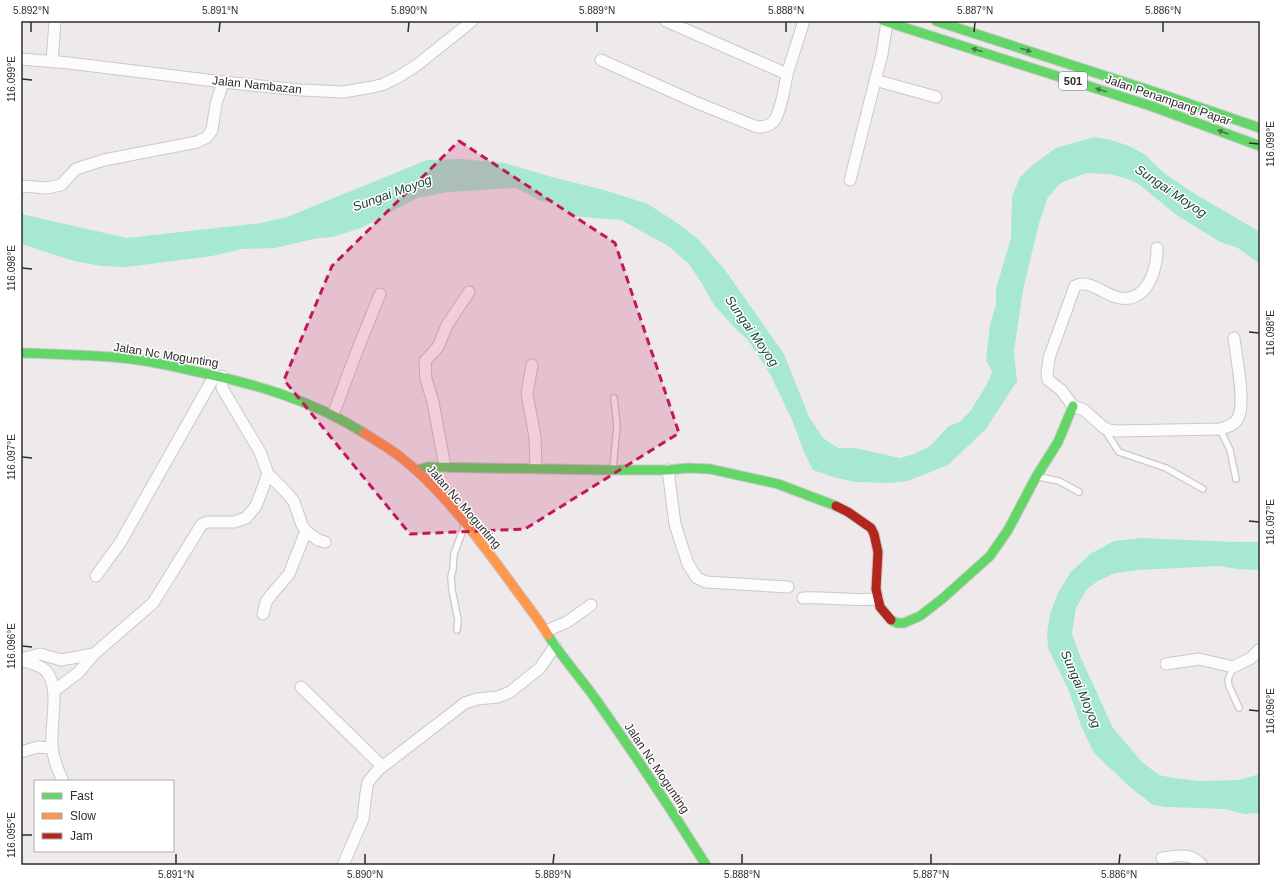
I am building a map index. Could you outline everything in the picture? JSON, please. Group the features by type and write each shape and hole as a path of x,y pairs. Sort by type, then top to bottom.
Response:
{"street":[{"path":"52,62 55,21"},
{"name":"Jalan Nambazan","path":"21,59 223,82 327,92 343,92 384,84 417,64 472,21"},
{"path":"666,21 786,74"},
{"path":"601,60 695,102 757,127 765,127 774,121 779,109 786,74 804,21"},
{"name":"Jalan Penampang Papar","path":"936,21 1155,92 1260,128"},
{"path":"850,180 875,80 886,22"},
{"name":"Jalan Penampang Papar","path":"886,22 1151,106 1260,146"},
{"path":"875,80 936,97"},
{"path":"21,186 47,188 60,185 76,168 104,160 196,142 207,137 212,130 216,104 223,82"},
{"path":"1157,248 1157,258 1152,277 1146,287 1132,297 1121,298 1085,284 1075,286 1049,358 1047,374 1048,380 1061,390 1073,406 1084,410 1103,427 1109,430 1211,430 1229,427 1238,418 1240,412 1240,378 1234,338"},
{"path":"445,467 433,402 426,379 424,361 438,347 447,325 469,292"},
{"path":"333,415 380,294"},
{"name":"Jalan Nc Mogunting","path":"21,353 113,357 162,364 273,390 333,415 397,454 433,487 465,523 492,557 546,631 555,646 584,682 648,774 706,865"},
{"path":"532,365 527,394 535,437 536,468"},
{"path":"218,376 222,388 260,452 268,474 294,502 302,525 306,531 318,540 325,542"},
{"path":"96,576 120,543 218,376"},
{"path":"416,470 428,467 613,470 668,470 688,468 710,469 778,484 824,500 848,512 871,528 878,552 876,589 880,607 886,616 892,621 904,623 920,616 942,599 990,556 1008,530 1036,477 1058,442 1073,406"},
{"path":"668,470 675,524 688,564 697,578 706,582 788,587"},
{"path":"54,691 79,672 94,654 153,603 202,524 207,522 234,522 246,518 256,506 268,474"},
{"path":"263,614 269,599 289,574 306,531"},
{"path":"803,598 817,597 860,601 878,599"},
{"path":"546,631 567,622 591,605"},
{"path":"343,865 363,819 368,782 382,766 464,703 477,699 498,697 510,692 540,668 555,646"},
{"path":"1166,664 1198,659 1233,667 1251,658 1260,649"},
{"path":"21,660 40,654 62,660 94,654"},
{"path":"21,660 45,669 50,676 54,691 51,731 52,748 63,780"},
{"path":"301,686 382,766"},
{"path":"21,752 38,747 52,748"},
{"path":"1162,858 1180,855 1194,857 1202,865"}],"lane":[{"path":"613,470 617,426 614,398"},
{"path":"1103,427 1119,452 1166,468 1203,489"},
{"path":"1220,429 1230,450 1236,479"},
{"path":"1036,477 1059,481 1079,492"},
{"path":"457,630 458,620 451,577 454,554 465,523"},
{"path":"1233,667 1228,680 1229,686 1239,708"}],"highlighted area":[{"path":"459,141 615,243 679,433 525,529 410,534 284,380 332,266"}],"water":[{"name":"Sungai Moyog","path":"1094,137 1111,140 1129,146 1144,154 1164,173 1192,192 1260,232 1260,264 1238,248 1220,242 1175,214 1140,185 1128,179 1109,174 1086,173 1061,183 1048,197 1039,223 1023,290 1014,351 1017,381 986,429 948,465 908,481 889,483 855,482 833,477 813,470 804,452 793,422 770,374 748,340 714,305 688,263 668,246 621,220 570,216 561,205 539,200 516,188 448,192 417,198 361,228 333,237 318,238 275,248 242,249 212,256 127,267 101,266 74,261 21,244 21,214 127,238 261,223 287,217 427,160 461,159 505,163 604,190 648,204 683,227 698,239 725,270 784,354 809,417 823,438 838,448 855,448 900,458 914,454 930,446 949,426 960,422 971,410 987,384 992,372 986,360 990,324 996,305 996,289 1011,238 1012,197 1020,177 1035,163 1056,148"},
{"name":"Sungai Moyog","path":"1141,538 1260,542 1260,570 1219,566 1138,570 1115,573 1098,581 1087,589 1076,608 1072,634 1080,656 1113,728 1141,761 1159,775 1199,781 1238,780 1260,774 1260,813 1245,814 1225,809 1167,807 1153,805 1131,788 1094,753 1082,728 1069,691 1048,648 1047,634 1050,614 1058,593 1070,573 1090,554 1114,541"}],"traffic: fast":[{"path":"884,21 1151,106 1260,146"},
{"path":"936,21 1155,92 1260,128"},
{"path":"21,353 141,360 212,375 258,387 302,402 344,421 364,433"},
{"path":"891,620 897,623 904,623 920,616 942,599 990,556 1008,530 1036,477 1058,442 1073,406"},
{"path":"416,470 428,467 606,470 668,470 688,468 710,469 778,484 836,506"},
{"path":"548,635 625,742 706,865"}],"traffic: slow":[{"path":"364,433 398,455 430,483 459,515 486,549 548,635"}],"traffic: jam":[{"path":"836,506 848,512 871,528 874,534 878,552 876,589 880,607 891,620"}]}
